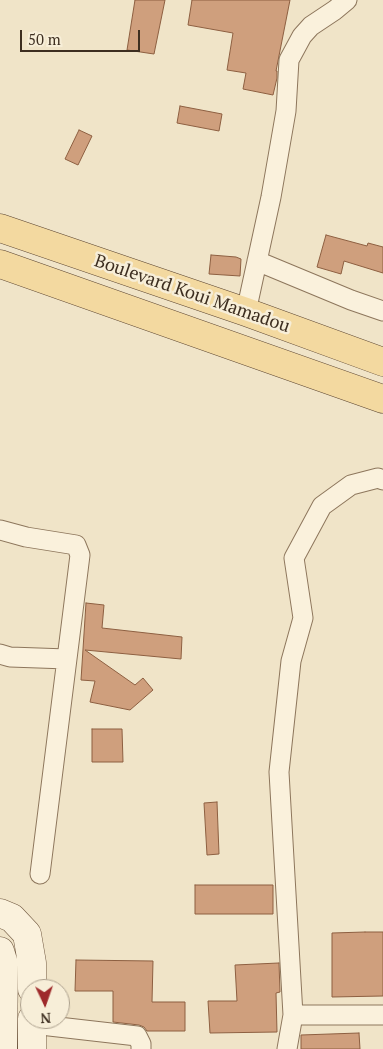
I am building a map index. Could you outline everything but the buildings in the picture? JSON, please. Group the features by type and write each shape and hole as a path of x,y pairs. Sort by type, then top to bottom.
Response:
{"main road":[{"name":"Boulevard Koui Mamadou","path":"0,228 246,312 383,362"},
{"name":"Boulevard Koui Mamadou","path":"0,264 383,399"}],"street":[{"path":"246,312 271,197 286,111 289,60 302,36 311,26 336,10 347,0"},
{"path":"257,261 351,300 383,310"},
{"path":"287,1049 293,1015 279,772 292,661 303,618 294,558 322,506 351,485 378,478 383,480"},
{"path":"0,530 26,537 76,545 80,555 40,874"},
{"path":"0,654 10,658 67,659"},
{"path":"0,913 12,918 27,934 32,963 32,979"},
{"path":"0,945 27,934"},
{"path":"0,951 4,964 3,1049"},
{"path":"293,1015 383,1015"},
{"path":"32,1031 136,1036 141,1044 141,1049"}]}
